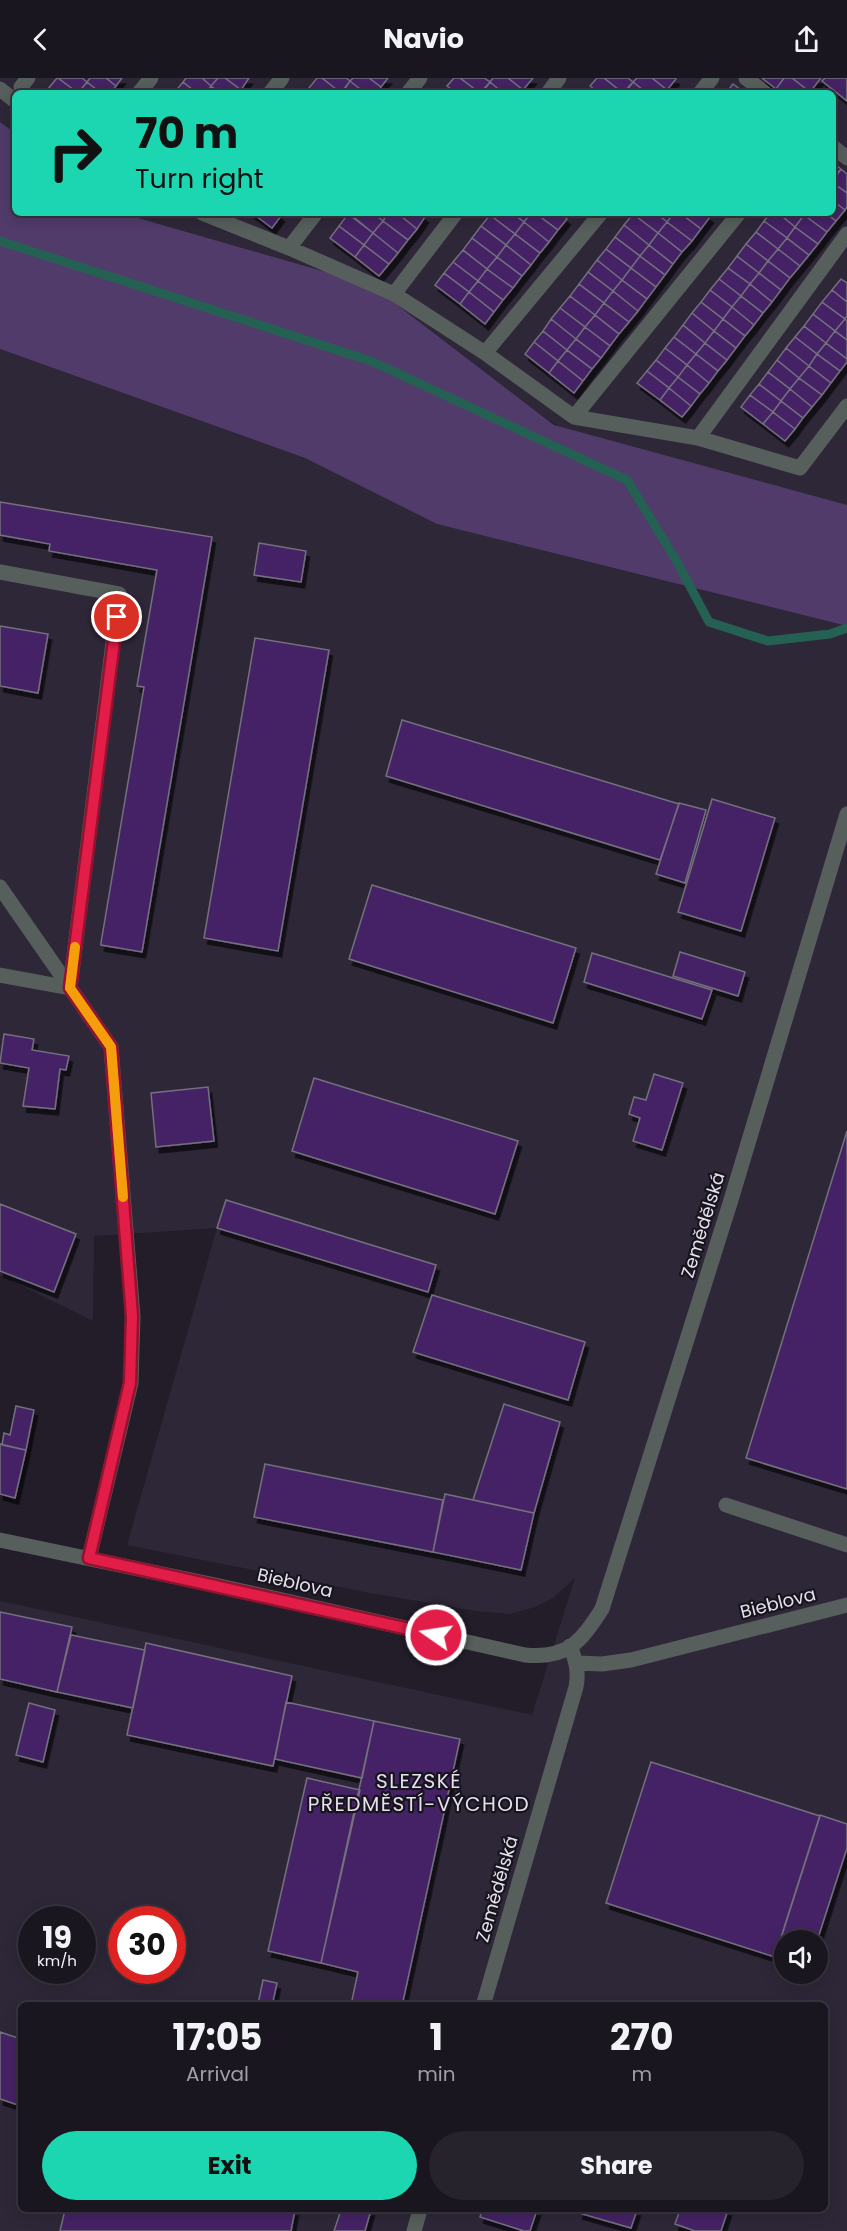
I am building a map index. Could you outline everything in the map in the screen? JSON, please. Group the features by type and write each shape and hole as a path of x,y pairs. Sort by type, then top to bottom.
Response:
{"street":[{"path":"141,90 151,78"},
{"path":"272,90 282,78"},
{"path":"410,90 420,78"},
{"path":"702,90 712,78"},
{"path":"746,78 761,90"},
{"path":"0,89 21,89"},
{"path":"209,216 394,294 485,352 574,417 698,438 800,468 847,406"},
{"path":"289,248 314,216"},
{"path":"394,294 454,216"},
{"path":"485,352 598,216"},
{"path":"574,417 737,216"},
{"path":"698,438 847,234"},
{"path":"0,572 119,594 70,988"},
{"name":"Zemědělská","path":"484,2002 570,1708 578,1676 574,1643 602,1609 731,1200 847,814"},
{"path":"0,887 111,1047 132,1316 130,1383 89,1558"},
{"path":"0,975 70,988"},
{"path":"726,1505 847,1545"},
{"name":"Bieblova","path":"0,1540 525,1655 544,1657 559,1653 574,1643"},
{"name":"Bieblova","path":"577,1663 602,1664 631,1660 847,1605"},
{"path":"414,2231 419,2212"}],"shaded area":[{"path":"0,78 847,78 847,507 562,428 548,420 371,285 131,216 836,216 836,90 12,90 12,131 0,122"},
{"path":"0,122 12,131 12,216 131,216 371,285 554,425 847,505 847,626 437,524 305,458 0,349"},
{"path":"0,349 305,458 437,524 847,626 847,2231 0,2231 0,1601 532,1715 575,1578 553,1598 535,1607 510,1614 476,1611 365,1592 127,1545 217,1228 94,1236 93,1321 0,1275"}],"building":[{"path":"58,78 74,90 49,90"},
{"path":"58,78 82,78 87,82 80,90 74,90"},
{"path":"90,78 106,78 116,86 113,90 97,90 87,82"},
{"path":"106,78 122,78 116,86"},
{"path":"186,78 202,78 211,86 208,90 193,90 183,82"},
{"path":"202,78 218,78 211,86"},
{"path":"218,78 225,78 241,90 217,90 211,86"},
{"path":"225,78 249,78 241,90"},
{"path":"317,78 322,78 337,90 312,90 309,88"},
{"path":"322,78 346,78 350,81 343,90 337,90"},
{"path":"353,78 369,78 381,87 379,90 361,90 350,81"},
{"path":"369,78 388,78 381,87"},
{"path":"454,78 460,78 476,90 452,90 447,86"},
{"path":"460,78 484,78 490,82 483,90 476,90"},
{"path":"493,78 508,78 523,90 499,90 490,82"},
{"path":"508,78 533,78 523,90"},
{"path":"597,78 604,78 619,90 595,90 590,86"},
{"path":"604,78 628,78 633,82 626,90 619,90"},
{"path":"637,78 652,78 667,90 643,90 633,82"},
{"path":"652,78 675,78 676,79 667,90"},
{"path":"762,78 784,78 776,89"},
{"path":"784,78 792,78 807,90 778,90"},
{"path":"792,78 821,78 812,90 807,90"},
{"path":"825,78 847,78 847,101 836,90 822,81"},
{"path":"350,81 361,90 344,90"},
{"path":"87,82 97,90 80,90"},
{"path":"183,82 193,90 176,90"},
{"path":"490,82 499,90 484,90"},
{"path":"633,82 643,90 627,90"},
{"path":"733,84 741,90 728,90"},
{"path":"836,165 841,169 836,175"},
{"path":"841,169 847,174 847,193 836,185 836,176"},
{"path":"836,185 847,193 845,210 836,203"},
{"path":"836,203 845,210 836,221 830,216 836,216"},
{"path":"256,216 281,216 272,228"},
{"path":"346,216 351,216 373,233 364,245 339,226"},
{"path":"353,216 377,216 383,221 373,233"},
{"path":"377,216 386,216 383,221"},
{"path":"386,216 401,216 417,229 408,240 383,221"},
{"path":"401,216 425,217 417,229"},
{"path":"491,216 516,216 524,222 515,234"},
{"path":"491,216 515,234 506,245 481,226"},
{"path":"516,216 529,216 524,222"},
{"path":"529,216 539,216 558,230 549,242 524,222"},
{"path":"539,216 564,216 567,219 558,230"},
{"path":"631,216 636,216 658,233 649,245 624,225"},
{"path":"636,216 660,216 667,222 658,233"},
{"path":"660,216 672,216 667,222"},
{"path":"672,216 684,216 701,229 692,241 667,222"},
{"path":"684,216 710,217 701,229"},
{"path":"768,216 782,216 795,227 787,238 764,221"},
{"path":"782,216 803,216 795,227"},
{"path":"805,216 830,216 836,221 827,232"},
{"path":"805,216 827,232 818,244 795,227"},
{"path":"383,221 408,240 398,253 373,233"},
{"path":"764,221 787,238 778,249 756,232"},
{"path":"524,222 549,242 540,253 515,234"},
{"path":"667,222 692,241 682,252 658,233"},
{"path":"624,225 649,245 640,256 615,237"},
{"path":"339,226 364,245 355,257 330,238"},
{"path":"481,226 506,245 497,257 472,238"},
{"path":"795,227 818,244 809,255 787,238"},
{"path":"756,232 778,249 768,261 746,244"},
{"path":"373,233 398,253 389,264 364,245"},
{"path":"658,233 682,252 673,264 649,245"},
{"path":"515,234 540,253 531,265 506,245"},
{"path":"615,237 640,256 631,268 606,249"},
{"path":"472,238 497,257 487,269 463,250"},
{"path":"787,238 809,255 800,266 778,249"},
{"path":"746,244 768,261 759,273 737,256"},
{"path":"364,245 389,264 379,276 355,257"},
{"path":"506,245 531,265 522,276 497,257"},
{"path":"649,245 673,264 665,275 640,256"},
{"path":"606,249 631,268 622,280 597,260"},
{"path":"778,249 800,266 790,278 768,261"},
{"path":"463,250 487,269 478,281 453,262"},
{"path":"640,256 665,275 656,287 631,268"},
{"path":"737,256 759,273 750,284 728,268"},
{"path":"497,257 522,276 513,288 487,269"},
{"path":"597,260 622,280 613,291 588,272"},
{"path":"768,261 790,278 781,290 759,273"},
{"path":"453,262 478,281 469,292 444,273"},
{"path":"631,268 656,287 647,299 622,280"},
{"path":"728,268 750,284 741,296 719,279"},
{"path":"487,269 513,288 503,300 478,281"},
{"path":"588,272 613,291 604,303 579,284"},
{"path":"444,273 469,292 460,304 435,285"},
{"path":"759,273 781,290 772,302 750,284"},
{"path":"719,279 741,296 732,307 710,290"},
{"path":"841,279 847,283 847,302 832,290"},
{"path":"622,280 647,299 638,311 613,291"},
{"path":"478,281 503,300 494,312 469,292"},
{"path":"579,284 604,303 595,315 570,296"},
{"path":"750,284 772,302 763,313 741,296"},
{"path":"710,290 732,307 723,319 701,302"},
{"path":"832,290 847,302 845,319 822,302"},
{"path":"613,291 638,311 629,322 604,303"},
{"path":"469,292 494,312 485,324 460,304"},
{"path":"570,296 595,315 585,327 560,308"},
{"path":"741,296 763,313 754,325 732,307"},
{"path":"701,302 723,319 714,331 692,313"},
{"path":"822,302 845,319 835,331 813,314"},
{"path":"604,303 629,322 619,334 595,315"},
{"path":"732,307 754,325 745,336 723,319"},
{"path":"560,308 585,327 576,339 551,319"},
{"path":"692,313 714,331 705,343 683,325"},
{"path":"813,314 835,331 826,343 804,326"},
{"path":"595,315 619,334 610,346 585,327"},
{"path":"551,319 576,339 567,350 543,331"},
{"path":"723,319 745,336 736,348 714,331"},
{"path":"845,319 847,321 847,340 835,331"},
{"path":"683,325 705,343 696,354 674,337"},
{"path":"804,326 826,343 817,354 795,337"},
{"path":"585,327 610,346 601,358 576,339"},
{"path":"543,331 567,350 558,361 534,342"},
{"path":"714,331 736,348 727,360 705,343"},
{"path":"835,331 847,340 847,359 826,343"},
{"path":"674,337 696,354 687,365 665,348"},
{"path":"795,337 817,354 809,366 786,348"},
{"path":"576,339 601,358 592,369 567,350"},
{"path":"534,342 558,361 549,373 525,354"},
{"path":"705,343 727,360 718,371 696,354"},
{"path":"826,343 847,359 840,371 817,354"},
{"path":"665,348 687,365 678,377 656,360"},
{"path":"786,348 809,366 799,378 777,360"},
{"path":"567,350 592,369 583,381 558,361"},
{"path":"696,354 718,371 709,383 687,365"},
{"path":"817,354 840,371 831,383 809,366"},
{"path":"656,360 678,377 669,388 647,371"},
{"path":"777,360 799,378 790,389 768,372"},
{"path":"558,361 583,381 574,393 549,373"},
{"path":"687,365 709,383 700,394 678,377"},
{"path":"809,366 831,383 822,395 799,378"},
{"path":"647,371 669,388 660,400 637,383"},
{"path":"768,372 790,389 781,401 759,384"},
{"path":"678,377 700,394 691,406 669,388"},
{"path":"799,378 822,395 812,407 790,389"},
{"path":"759,384 781,401 773,412 750,395"},
{"path":"669,388 691,406 682,417 660,400"},
{"path":"790,389 812,407 803,418 781,401"},
{"path":"750,395 773,412 763,424 741,407"},
{"path":"781,401 803,418 795,429 773,412"},
{"path":"773,412 795,429 785,441 763,424"},
{"path":"0,502 212,537 142,952 101,945 101,943 144,687 137,686 157,570 49,551 50,544 0,535"},
{"path":"259,543 306,551 301,582 254,575"},
{"path":"0,626 48,634 38,693 0,686"},
{"path":"255,638 329,650 278,951 204,938"},
{"path":"402,720 679,804 660,860 386,776"},
{"path":"712,799 775,818 741,931 678,912"},
{"path":"679,803 706,810 685,883 656,874"},
{"path":"372,885 576,948 553,1023 349,959"},
{"path":"680,952 745,972 738,996 673,976"},
{"path":"592,953 712,990 702,1019 584,982"},
{"path":"4,1034 34,1039 32,1050 69,1056 66,1070 60,1069 55,1109 23,1106 29,1068 0,1063"},
{"path":"654,1074 683,1083 662,1150 633,1141 640,1118 629,1114 634,1097 646,1100"},
{"path":"314,1078 518,1141 495,1214 292,1151"},
{"path":"208,1087 214,1141 156,1147 151,1093"},
{"path":"847,1131 847,1489 746,1458"},
{"path":"226,1200 436,1265 428,1292 217,1228"},
{"path":"0,1204 76,1234 54,1292 0,1271"},
{"path":"432,1295 585,1342 568,1400 413,1352"},
{"path":"504,1404 560,1422 534,1513 473,1500"},
{"path":"16,1406 34,1410 26,1450 2,1445 4,1433 10,1435"},
{"path":"0,1444 26,1450 15,1498 0,1494"},
{"path":"265,1464 443,1500 433,1552 254,1517"},
{"path":"445,1494 534,1513 521,1570 433,1552"},
{"path":"0,1612 72,1627 57,1692 0,1679"},
{"path":"71,1635 145,1650 133,1708 57,1692"},
{"path":"146,1643 292,1676 273,1766 127,1735"},
{"path":"286,1702 374,1721 362,1778 275,1759"},
{"path":"29,1703 55,1710 43,1762 16,1755"},
{"path":"374,1721 460,1739 403,2002 352,2002 358,1972 321,1963"},
{"path":"651,1762 820,1816 784,1930 774,1930 774,1957 606,1903"},
{"path":"307,1778 360,1790 321,1963 268,1951"},
{"path":"820,1815 847,1824 847,1848 821,1930 783,1930"},
{"path":"263,1980 277,1983 273,2002 258,2002"},
{"path":"0,2032 18,2038 18,2105 0,2099"},
{"path":"65,2212 295,2212 291,2231 60,2231"},
{"path":"340,2212 370,2212 365,2231 334,2231"},
{"path":"481,2212 536,2212 530,2231 480,2217"},
{"path":"579,2212 636,2212 631,2228"},
{"path":"679,2212 727,2212 721,2231 695,2231 675,2224"}],"waterway":[{"path":"0,241 371,361 627,480 676,560 709,622 768,641 830,634 847,628"}],"slow traffic":[{"path":"75,947 70,988 111,1047 123,1197"}],"district":[{"name":"SLEZSKÉ PŘEDMĚSTÍ-VÝCHOD","path":"419,1792"}],"route":[{"path":"117,617 70,988 111,1047 132,1316 131,1361 130,1383 89,1558 436,1635"}]}
